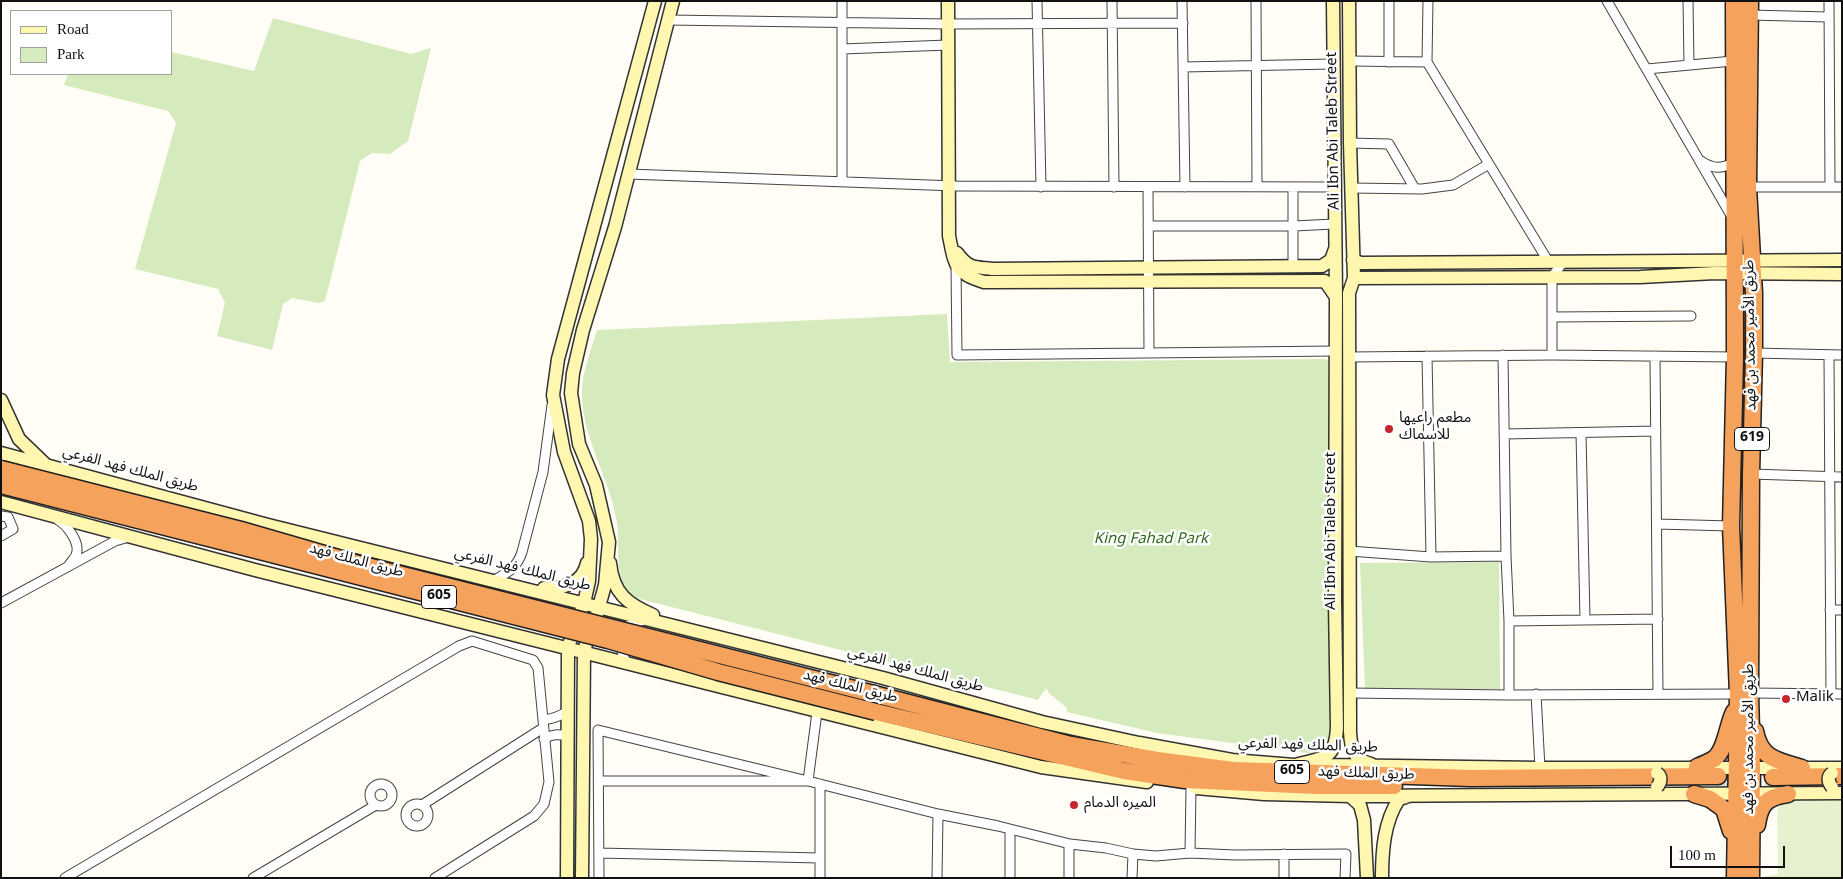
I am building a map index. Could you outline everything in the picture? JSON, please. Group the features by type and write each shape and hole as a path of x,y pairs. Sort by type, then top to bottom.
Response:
{"highway":[{"name":"طريق الأمير محمد بن فهد","path":"1734,1 1734,357 1731,526 1744,700"},
{"name":"طريق الأمير محمد بن فهد","path":"1735,878 1743,848 1745,793 1744,700 1754,353 1748,187 1750,8"},
{"name":"طريق الملك فهد","path":"1,470 241,530 355,563 874,694 1071,746 1233,770 1471,778 1718,779 1472,787 1275,784 1186,780 1124,771 1029,750 718,672 599,638 1,485"},
{"path":"1696,767 1714,759 1724,747 1727,730 1744,700"},
{"path":"1744,700 1758,744 1764,752 1769,757 1802,768"},
{"path":"1071,746 1232,760"},
{"path":"1029,750 1113,776 1190,787 1275,784"},
{"path":"1773,780 1839,780"},
{"path":"1694,794 1710,799 1724,809 1743,848 1756,833 1759,814 1763,805 1774,796 1788,794"},
{"name":"طريق الأمير محمد بن فهد","path":"1743,848 1751,878"}],"street":[{"path":"493,581 510,571 518,562 522,552 543,472 558,359 655,1"},
{"path":"672,1 614,228 583,330 573,373 572,393 579,444 596,485 609,542 613,577 618,589 625,600 633,606 683,629"},
{"path":"842,1 842,182"},
{"path":"948,1 952,24 952,186 949,236 956,266 957,355 1336,351"},
{"path":"955,1 948,45 952,186 956,252 966,264 992,269 1322,266 1331,260 1335,249"},
{"path":"1037,1 1041,187"},
{"path":"1112,1 1114,187"},
{"path":"1182,1 1185,187"},
{"path":"1256,1 1257,187"},
{"name":"Ali Ibn Abi Taleb Street","path":"1295,765 1331,753 1336,744 1337,734 1333,1"},
{"name":"Ali Ibn Abi Taleb Street","path":"1349,1 1351,62 1350,142 1354,278 1349,293 1350,734 1357,757 1361,761 1380,766"},
{"path":"1389,1 1389,62"},
{"path":"1428,1 1427,62 1548,261"},
{"path":"1607,1 1699,159 1707,167 1734,220"},
{"path":"1688,1 1689,64"},
{"path":"1829,1 1830,187"},
{"path":"1750,8 1828,17"},
{"path":"668,20 952,24 1183,23"},
{"path":"842,49 948,45"},
{"path":"1647,69 1733,61"},
{"path":"1351,62 1427,62"},
{"path":"1184,66 1333,64"},
{"path":"1350,142 1389,144 1416,189"},
{"path":"1707,167 1724,168 1733,163"},
{"path":"1351,188 1416,189 1454,185 1489,164"},
{"path":"628,174 952,186 1334,188"},
{"path":"1148,187 1150,353"},
{"path":"1293,266 1294,187"},
{"path":"1748,187 1842,187"},
{"path":"1148,226 1294,226 1334,224"},
{"path":"1353,260 1360,262 1548,261 1734,267 1842,260"},
{"path":"1552,355 1552,277 1563,262"},
{"path":"956,266 970,278 984,282 1325,281 1336,297"},
{"path":"1354,278 1640,277 1715,273 1734,267"},
{"path":"1752,267 1842,274"},
{"path":"1552,317 1691,316"},
{"path":"1754,353 1842,355"},
{"path":"1503,355 1509,695"},
{"path":"1350,357 1552,355 1734,357"},
{"path":"1829,355 1831,694"},
{"path":"1427,356 1431,557"},
{"path":"1656,356 1658,694"},
{"path":"553,395 564,452 589,521 591,539 589,581 584,603 568,648 567,878"},
{"path":"1,400 19,439 47,466"},
{"path":"1504,434 1656,431"},
{"path":"1581,433 1585,620"},
{"name":"طريق الملك فهد الفرعي","path":"1,453 268,525 883,678 1042,722 1139,743 1232,760 1295,765 1540,768 1802,768 1839,780"},
{"path":"1751,474 1842,477"},
{"path":"1,502 129,537 1040,768 1190,787 1264,794 1350,796 1788,794 1839,780"},
{"path":"1,516 8,517 13,529 1,536"},
{"path":"54,517 64,523 77,548 76,555 67,567"},
{"path":"1657,524 1731,526"},
{"path":"1,603 115,541 129,537"},
{"path":"521,588 558,589 579,579 586,570 591,539"},
{"path":"582,878 584,652 605,586 609,542"},
{"path":"1350,551 1431,557 1506,556"},
{"path":"1830,610 1842,610"},
{"path":"1509,621 1658,619"},
{"path":"626,662 620,652 622,637 627,626 644,620"},
{"path":"65,878 442,656 472,641 534,660 538,668 549,782 544,804 534,816 435,878"},
{"path":"1349,693 1658,694 1744,700 1842,694"},
{"path":"1536,694 1540,768"},
{"path":"422,805 543,724 568,711"},
{"path":"808,781 818,712"},
{"path":"599,878 598,730 938,814 1069,844 1156,856 1190,853 1346,854 1345,878"},
{"path":"544,738 557,734 567,736"},
{"path":"1337,734 1339,747 1344,748 1347,747 1350,734"},
{"path":"1641,795 1661,783 1657,772 1642,767"},
{"path":"599,781 808,781"},
{"path":"820,784 820,878"},
{"path":"1190,787 1190,853"},
{"path":"1382,878 1382,859 1386,829 1392,810 1399,799 1414,795"},
{"path":"1350,796 1360,805 1364,820 1367,878"},
{"path":"253,878 376,805"},
{"path":"938,814 938,878"},
{"path":"1010,829 1010,878"},
{"path":"1069,844 1069,878"},
{"path":"599,853 820,858"},
{"path":"1132,854 1132,878"},
{"path":"1284,854 1284,878"}],"green space":[{"path":"273,18 411,54 431,48 408,141 390,154 372,153 360,161 325,301 319,303 292,298 283,304 272,350 217,336 225,303 218,289 135,269 176,123 168,111 64,85 68,75 172,75 172,52 254,71"},
{"name":"King Fahad Park","path":"947,314 950,362 1326,359 1330,363 1332,748 1315,754 1157,733 1067,712 1067,708 1049,693 1046,688 1038,700 632,597 621,577 617,523 586,425 583,408 582,390 584,375 597,330"},
{"path":"1499,562 1500,689 1365,689 1360,563"},
{"path":"1842,799 1842,878 1766,878 1766,876 1778,874 1777,811 1782,800"}],"tunnel":[{"path":"1717,783 1773,783"}],"place":[{"name":"مطعم راعيها للاسماك","path":"1389,429"},
{"name":"Malik","path":"1786,699"},
{"name":"الميره الدمام","path":"1074,805"}]}
